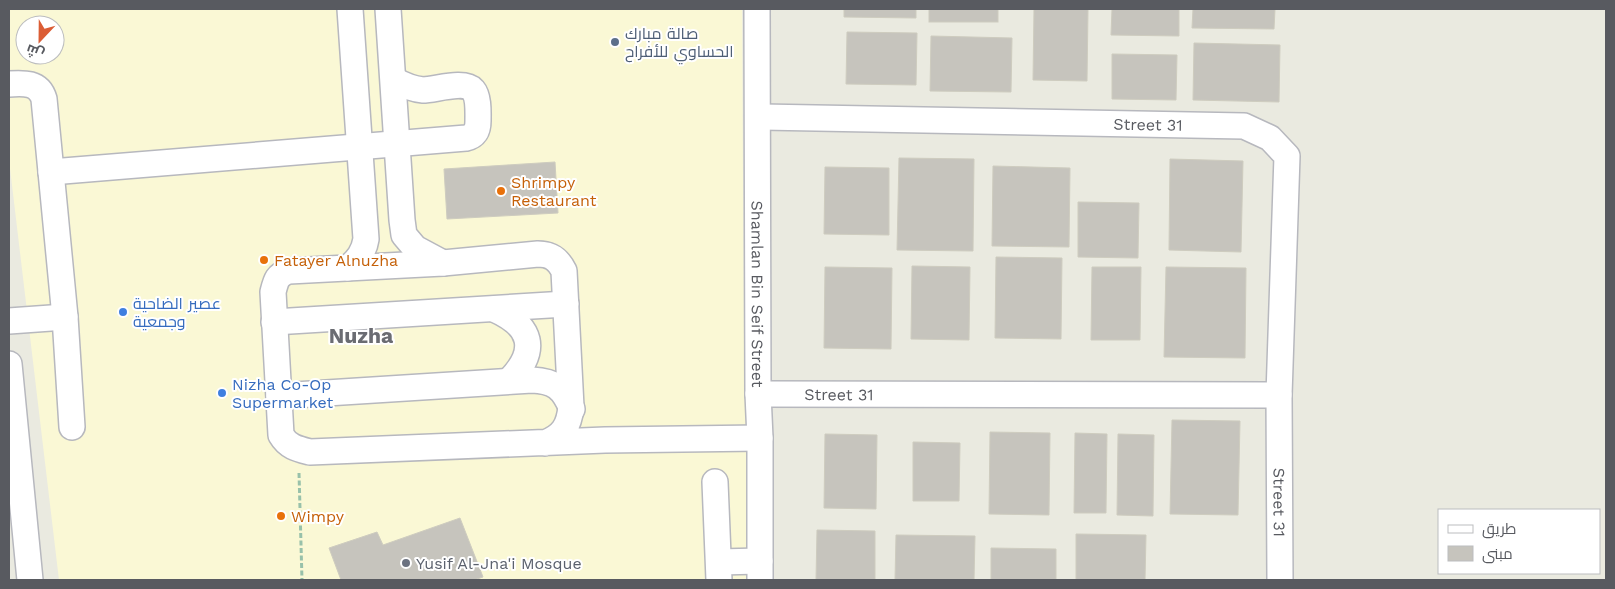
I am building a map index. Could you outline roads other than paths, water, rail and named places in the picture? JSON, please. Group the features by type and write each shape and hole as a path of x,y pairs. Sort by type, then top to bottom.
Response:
{"street":[{"path":"348,268 357,261 364,250 366,239 350,9"},
{"path":"388,9 394,80 396,144 404,235 415,248 442,262"},
{"name":"Shamlan Bin Seif Street","path":"757,9 760,571"},
{"path":"51,172 466,138 473,136 476,132 478,123 476,96 473,90 458,86 425,90 411,88 394,80"},
{"path":"9,84 29,84 38,88 42,94 65,317 72,427"},
{"name":"Street 31","path":"758,117 1244,126 1270,138 1287,156 1279,396 1280,580"},
{"path":"545,443 563,433 568,424 571,407 564,271 560,262 549,254 289,271 280,274 276,280 273,292 281,435 285,442 298,449 310,452 545,443 605,440 760,438"},
{"path":"274,322 566,304"},
{"path":"494,309 508,315 518,323 527,339 525,361 519,371 509,381"},
{"path":"9,321 65,317"},
{"path":"9,364 14,460 30,580"},
{"path":"279,396 545,380 554,384 565,394 579,424 588,432 605,440"},
{"name":"Street 31","path":"758,394 1279,396"},
{"path":"715,482 719,571 760,571"}],"place":[{"name":"صالة مبارك الحساوي للأفراح","path":"615,42"},
{"name":"Shrimpy Restaurant","path":"501,191"},
{"name":"Fatayer Alnuzha","path":"264,260"},
{"name":"عصير الضاحية وجمعية","path":"123,312"},
{"name":"Nizha Co-Op Supermarket","path":"222,393"},
{"name":"Wimpy","path":"281,516"},
{"name":"Yusif Al-Jna'i Mosque","path":"406,563"}],"district":[{"name":"Nuzha","path":"361,335"}]}
